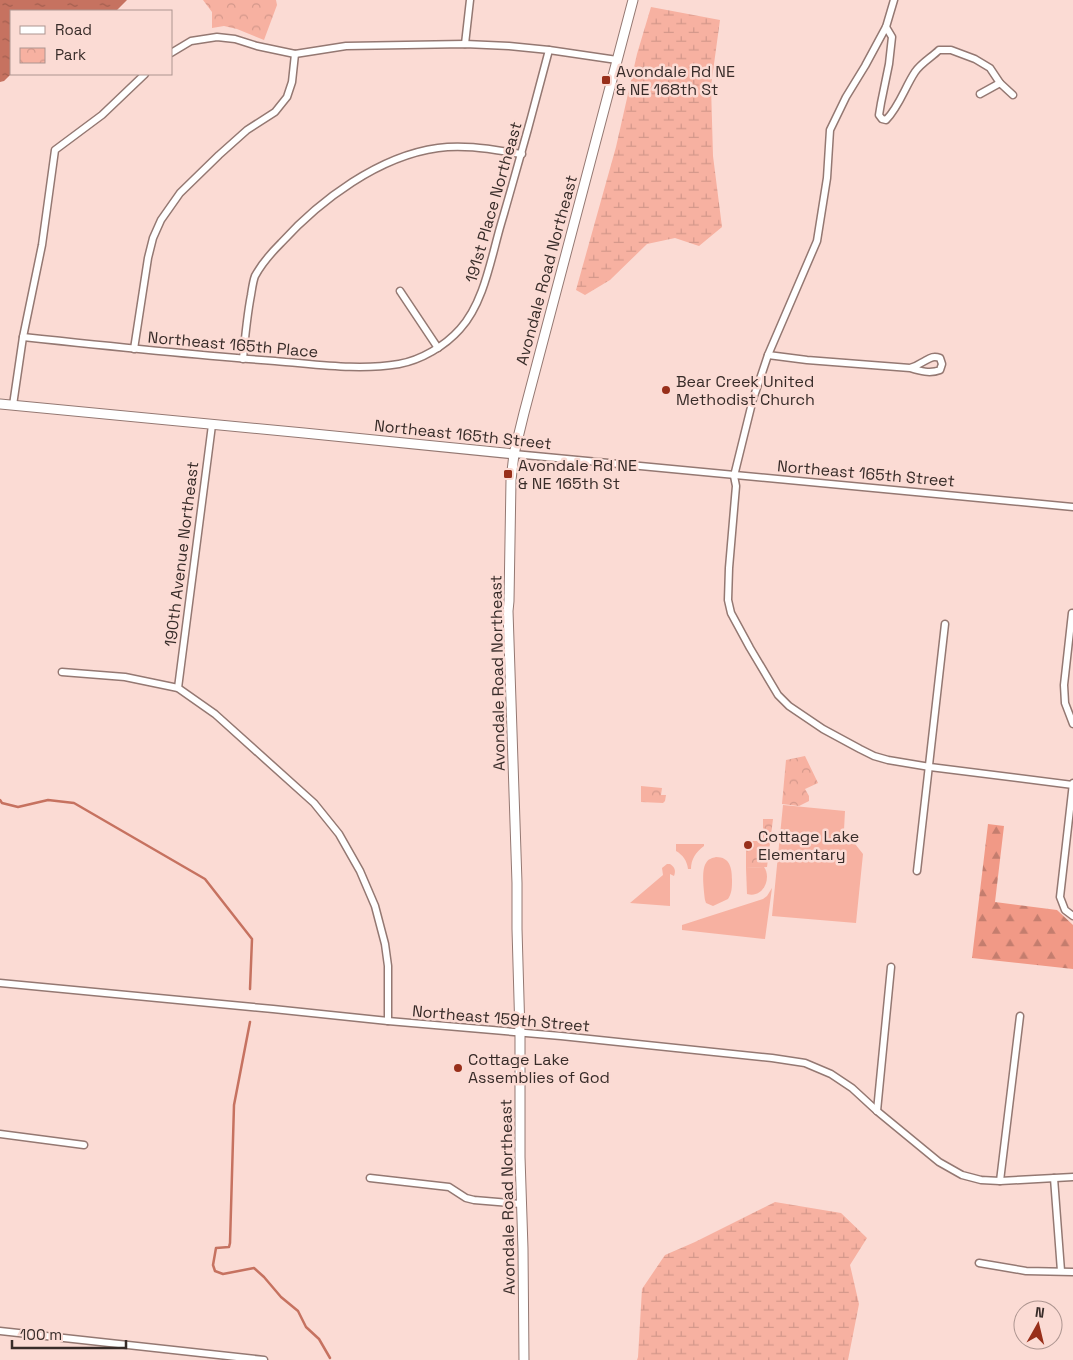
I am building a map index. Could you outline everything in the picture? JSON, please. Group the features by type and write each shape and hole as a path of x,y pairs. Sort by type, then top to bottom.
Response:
{"main road":[{"name":"Avondale Road Northeast","path":"524,1360 517,929 518,883 508,611 511,480 514,454 524,413 633,0"},
{"name":"Northeast 165th Street","path":"0,404 514,454"}],"street":[{"path":"465,44 470,0"},
{"path":"894,0 886,27 868,62 846,97 830,130 827,178 818,241 768,355 753,399 734,476 736,486 727,590 728,600 731,613 778,695 789,706 823,729 874,756 888,760 930,767 1073,784 1060,897 1065,910 1073,916"},
{"path":"886,27 892,37 881,103 880,114 882,119 886,120 892,114 917,69 939,50 951,50 975,59 990,68 1000,83 1013,94"},
{"path":"172,52 192,41 217,37 235,39 295,54 346,46 465,44 549,50 617,60"},
{"name":"191st Place Northeast","path":"438,348 460,330 479,297 522,154 549,50"},
{"path":"134,349 148,258 153,238 161,220 180,193 219,155 248,130 275,112 287,97 292,82 295,54"},
{"path":"13,405 23,336 42,245 55,150 102,115 144,75"},
{"path":"980,94 1000,83"},
{"path":"243,359 249,307 255,277 265,260 321,204 352,181 389,162 422,151 438,148 462,146 522,154"},
{"path":"400,290 438,348"},
{"name":"Northeast 165th Place","path":"23,336 134,349 350,367 401,364 438,348"},
{"path":"768,355 910,368"},
{"name":"190th Avenue Northeast","path":"178,688 212,425"},
{"name":"Northeast 165th Street","path":"514,454 1073,507"},
{"path":"1072,613 1064,685 1065,702 1073,724"},
{"path":"917,871 945,624"},
{"path":"62,672 126,677 178,688 215,714 314,803 339,834 364,880 375,906 385,944 388,966 388,1022"},
{"path":"877,1111 891,967"},
{"name":"Northeast 159th Street","path":"0,983 388,1022 561,1036 806,1063 831,1074 852,1088 939,1162 962,1175 1000,1182 1073,1177"},
{"path":"1000,1182 1020,1016"},
{"path":"0,1134 84,1145"},
{"path":"370,1178 449,1188 466,1198 474,1200 521,1204"},
{"path":"1054,1178 1061,1271"},
{"path":"980,1263 1026,1271 1073,1272"},
{"path":"0,1332 264,1360"}],"green space":[{"path":"203,0 276,0 277,5 264,40 224,26 212,28 212,12"},
{"path":"651,7 720,20 711,86 713,156 722,227 699,246 675,238 647,244 610,280 585,295 576,290 616,147 637,54"},
{"path":"805,756 818,783 805,789 809,796 809,801 799,806 782,804 786,760"},
{"path":"641,786 662,788 661,795 666,795 665,801 663,803 641,802"},
{"path":"783,805 845,811 844,830 863,854 856,923 772,916"},
{"path":"763,819 773,819 767,867 746,868 746,841 763,841"},
{"path":"988,824 1004,826 995,902 1057,910 1073,925 1073,969 972,958"},
{"path":"676,844 704,844 694,856 691,869 688,869 684,858 676,851"},
{"path":"721,857 729,864 732,888 728,899 713,906 706,903 705,900 703,875 704,866 710,859"},
{"path":"667,864 672,865 675,871 674,876 670,874 670,906 630,903 663,875 662,868"},
{"path":"764,867 767,877 762,891 753,895 747,894 746,868"},
{"path":"772,888 765,939 682,930 682,925 763,899"},
{"path":"775,1202 841,1213 867,1238 850,1265 859,1304 848,1360 637,1360 642,1289 665,1255"}],"water":[{"path":"0,0 127,0 117,10 10,10 10,75 0,82"}],"waterway":[{"path":"0,800 2,803 18,807 48,800 74,803 205,879 252,939 250,989"},
{"path":"250,1022 234,1105 230,1243 229,1247 216,1248 213,1265 215,1271 223,1274 254,1268 281,1297 298,1311 306,1327 319,1339 330,1358"}],"place":[{"name":"Avondale Rd NE & NE 168th St","path":"606,80"},
{"name":"Bear Creek United Methodist Church","path":"666,390"},
{"name":"Avondale Rd NE & NE 165th St","path":"508,474"},
{"name":"Cottage Lake Elementary","path":"748,845"},
{"name":"Cottage Lake Assemblies of God","path":"458,1068"}]}
